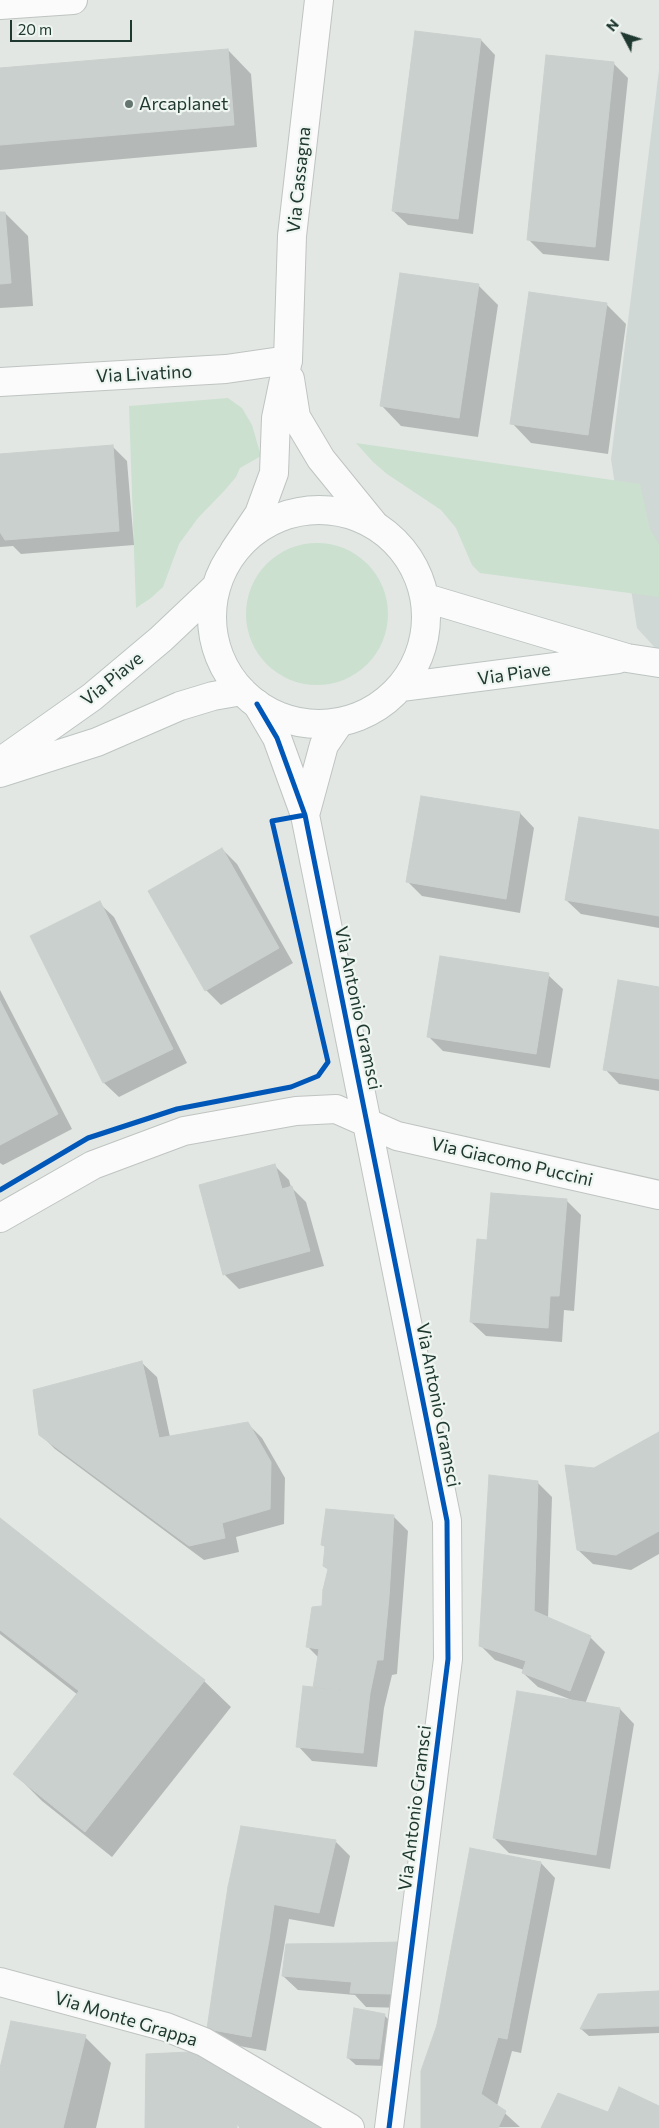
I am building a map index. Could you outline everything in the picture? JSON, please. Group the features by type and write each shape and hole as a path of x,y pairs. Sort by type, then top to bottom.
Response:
{"street":[{"path":"0,5 73,0"},
{"name":"Via Cassagna","path":"319,0 292,236 288,360 296,417 321,459 373,523"},
{"name":"Via Cassagna","path":"234,551 259,514 274,473 276,418 288,360"},
{"name":"Via Livatino","path":"0,382 226,369 288,360"},
{"path":"0,773 97,742 180,706 213,696 249,698 282,718 310,724 339,723 373,710 401,687 418,660 427,630 426,598 416,568 398,542 373,523 344,511 314,509 283,515 256,530 234,551 223,568 216,587"},
{"name":"Via Piave","path":"0,762 92,697 161,639 216,587"},
{"name":"Via Antonio Gramsci","path":"216,587 212,609 216,646 228,674 249,698 277,738 305,815 447,1521 448,1659 389,2128"},
{"name":"Via Piave","path":"426,598 627,658 659,663"},
{"name":"Via Piave","path":"401,687 627,658"},
{"name":"Via Antonio Gramsci","path":"305,815 324,745 339,723"},
{"name":"Via Giacomo Puccini","path":"0,1218 93,1165 184,1131 296,1111 336,1109 398,1136 659,1195"},
{"name":"Via Monte Grappa","path":"0,1982 166,2027 204,2042 350,2128"}],"shaded area":[{"path":"659,70 659,652 637,628 611,459"}],"green space":[{"path":"228,398 242,408 252,425 261,456 240,468 236,477 198,518 179,544 163,587 136,608 129,406"},
{"path":"356,443 640,484 650,529 659,544 659,597 480,573 472,565 456,528 441,510 387,474"},
{"path":"317,543 331,544 344,548 367,564 383,587 387,600 387,628 383,641 367,664 344,680 331,684 317,685 303,684 290,680 267,664 251,641 247,628 246,614 247,600 251,587 267,564 290,548 303,544"}],"building":[{"path":"415,31 481,39 458,219 392,211"},
{"path":"228,49 234,125 0,145 0,68"},
{"path":"546,55 614,62 595,247 527,240"},
{"path":"0,212 5,212 11,283 0,284"},
{"path":"400,273 479,284 459,418 380,406"},
{"path":"529,292 607,303 588,435 510,424"},
{"path":"113,445 119,531 5,540 0,532 0,454"},
{"path":"421,796 520,812 506,899 406,882"},
{"path":"579,817 659,830 659,916 565,900"},
{"path":"222,848 279,948 205,991 148,891"},
{"path":"100,901 173,1049 103,1083 30,936"},
{"path":"440,956 549,973 536,1054 427,1037"},
{"path":"618,980 659,987 659,1079 603,1070"},
{"path":"0,1001 58,1114 0,1145"},
{"path":"275,1164 282,1189 292,1186 310,1251 223,1275 199,1185"},
{"path":"491,1193 567,1199 559,1296 550,1296 548,1328 470,1322 477,1239 487,1240"},
{"path":"142,1361 159,1438 248,1422 271,1462 270,1509 222,1523 225,1538 189,1546 39,1435 33,1390"},
{"path":"659,1432 659,1531 616,1555 577,1550 565,1465 594,1468"},
{"path":"489,1475 538,1481 534,1611 591,1636 570,1691 522,1673 526,1661 479,1646"},
{"path":"326,1509 394,1515 389,1597 323,1590 328,1569 323,1566 325,1546 321,1545"},
{"path":"0,1518 205,1680 85,1832 13,1774 79,1691 0,1630"},
{"path":"323,1590 389,1597 383,1660 377,1660 370,1693 313,1688 319,1649 306,1647 312,1607 322,1606"},
{"path":"303,1686 370,1693 363,1753 296,1747"},
{"path":"517,1691 620,1708 596,1855 493,1838"},
{"path":"241,1826 336,1840 319,1913 256,1901 257,1887 228,1887"},
{"path":"470,1848 541,1862 507,2039 437,2025"},
{"path":"228,1887 257,1887 256,1901 274,1905 269,1940 221,1933"},
{"path":"221,1933 269,1940 251,2037 207,2029"},
{"path":"400,1942 391,1994 350,1993 357,1943"},
{"path":"357,1943 352,1982 282,1976 286,1944"},
{"path":"659,1991 659,2026 580,2029 598,1994"},
{"path":"354,2008 385,2014 379,2059 347,2058"},
{"path":"11,2021 86,2035 63,2128 0,2128 0,2068"},
{"path":"437,2025 498,2037 481,2094 506,2111 498,2128 421,2128 421,2071"},
{"path":"190,2052 200,2054 325,2128 240,2128 237,2124 237,2128 189,2128"},
{"path":"190,2052 189,2128 145,2128 146,2054"},
{"path":"619,2087 659,2106 659,2128 541,2128 558,2093 608,2112"}],"cycle path":[{"path":"257,704 277,738 305,815 447,1521 448,1659 389,2128"},
{"path":"0,1190 88,1138 177,1109 291,1087 318,1076 328,1062 272,821 305,815"}],"place":[{"name":"Arcaplanet","path":"129,104"}]}
